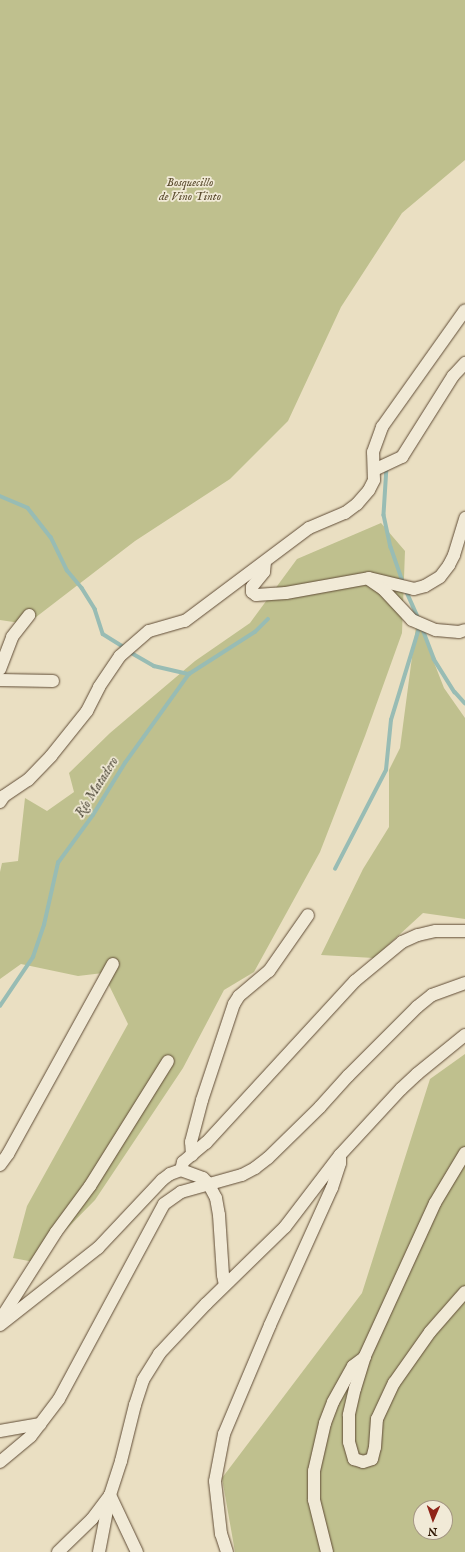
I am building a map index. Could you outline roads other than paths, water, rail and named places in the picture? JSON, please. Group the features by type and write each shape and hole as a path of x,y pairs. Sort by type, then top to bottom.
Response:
{"street":[{"path":"0,802 4,796 28,780 51,756 87,710 99,687 120,656 149,631 185,621 309,528 328,518 346,513 357,504 369,490 374,480 373,452 382,427 465,310"},
{"path":"374,470 402,457 453,376 465,363"},
{"path":"265,562 264,572 252,587 252,592 256,595 286,593 367,578 414,589 425,586 440,577 449,565 465,518"},
{"path":"367,578 383,589 412,620 436,630 459,632 465,630"},
{"path":"0,669 12,637 28,615"},
{"path":"0,680 53,681"},
{"path":"192,1155 191,1142 194,1128 234,1004 240,996 269,971 308,915"},
{"path":"181,1170 183,1162 206,1143 355,981 387,954 402,942 418,935 436,932 465,931"},
{"path":"0,1165 8,1154 113,964"},
{"path":"0,1462 31,1436 60,1399 164,1204 181,1192 208,1183 242,1175 261,1163 320,1107 348,1076 412,1011 432,995 465,983"},
{"path":"99,1552 110,1496 143,1380 159,1354 225,1285 285,1228 340,1155 417,1074 465,1035"},
{"path":"0,1320 56,1232 90,1186 168,1061"},
{"path":"465,1153 435,1203 365,1356 354,1388 349,1415 349,1442 354,1459 362,1462 372,1459 374,1455 377,1418 394,1383 430,1332 465,1292"},
{"path":"227,1552 221,1534 215,1481 224,1434 270,1325 332,1188 340,1163 340,1155"},
{"path":"0,1325 98,1248 162,1180 170,1174 181,1170 204,1178 208,1183 218,1207 222,1251 222,1275 225,1285"},
{"path":"327,1552 314,1500 314,1471 325,1423 333,1402 353,1366 365,1356"},
{"path":"0,1431 40,1424"},
{"path":"58,1552 92,1520 110,1496"},
{"path":"110,1496 136,1552"}],"waterway":[{"path":"387,467 384,515 391,547 404,584"},
{"path":"0,496 28,508 51,537 67,570 82,588 95,609 103,634 125,648"},
{"path":"406,590 419,619"},
{"name":"Río Matadero","path":"0,1006 33,957 44,925 58,863 93,815 125,763 189,674 255,632 268,619"},
{"path":"335,869 386,770 391,720 420,625"},
{"path":"422,627 434,659 455,692 465,703"},
{"path":"130,652 154,666 189,674"}],"park label":[{"name":"Bosquecillo de Vino Tinto","path":"190,190"}]}
